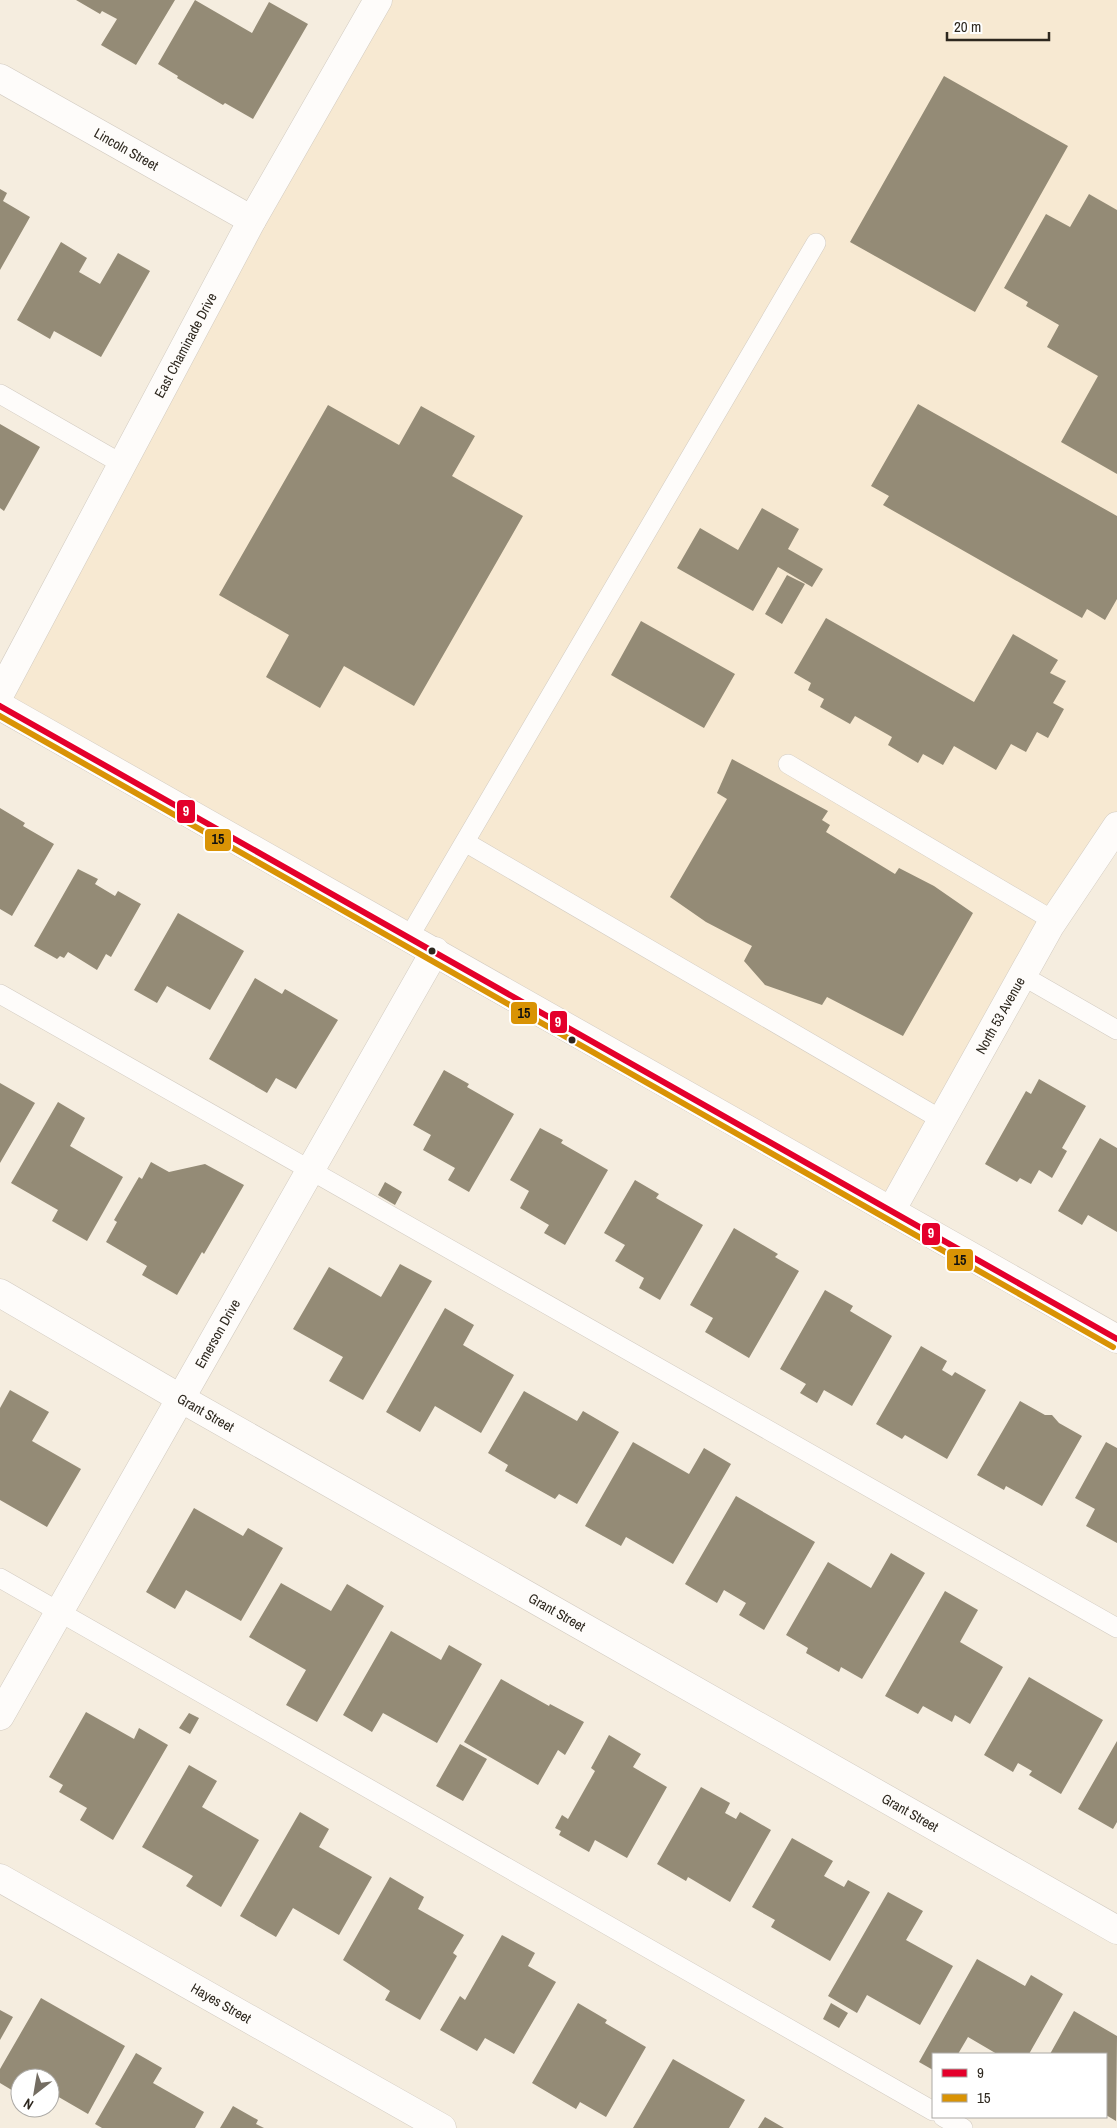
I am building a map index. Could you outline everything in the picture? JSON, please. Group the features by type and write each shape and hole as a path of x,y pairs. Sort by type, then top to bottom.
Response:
{"street":[{"name":"East Chaminade Drive","path":"0,694 252,220 378,0"},
{"name":"Lincoln Street","path":"0,78 252,220"},
{"path":"0,706 1117,1339"},
{"name":"North 53 Avenue","path":"891,1211 1054,921 1117,826"},
{"name":"Emerson Drive","path":"0,1716 435,951"},
{"name":"Grant Street","path":"0,1292 180,1398 1117,1930"},
{"name":"Hayes Street","path":"0,1878 442,2128"}],"lane":[{"path":"409,937 816,243"},
{"path":"0,394 122,464"},
{"path":"788,764 1054,921"},
{"path":"465,842 942,1120"},
{"path":"1023,976 1117,1030"},
{"path":"0,994 1117,1628"},
{"path":"0,1578 932,2110"},
{"path":"945,2118 963,2128"}],"shaded area":[{"path":"383,0 1117,0 1117,811 891,1211 0,695"}],"building":[{"path":"76,0 175,0 136,65 101,45 117,19 102,11 100,14"},
{"path":"195,0 252,33 269,2 308,24 253,119 225,103 223,105 177,78 178,76 158,64"},
{"path":"944,76 1068,146 975,312 850,242"},
{"path":"0,189 7,193 3,201 30,217 0,270"},
{"path":"1089,194 1117,210 1117,474 1061,442 1098,376 1047,347 1059,325 1026,306 1028,302 1004,288 1046,214 1070,227"},
{"path":"61,242 87,258 79,272 100,284 118,253 150,271 101,357 54,331 50,339 17,320"},
{"path":"918,404 1117,516 1117,599 1105,620 1087,609 1082,618 883,505 889,496 871,486"},
{"path":"328,405 399,445 421,406 475,436 452,476 523,516 414,706 344,666 320,708 266,677 289,635 219,595"},
{"path":"0,424 40,447 4,511 0,508"},
{"path":"762,508 799,529 788,549 823,569 812,587 778,567 753,611 677,568 700,528 738,550"},
{"path":"787,575 805,584 782,624 765,614"},
{"path":"826,618 974,702 1013,634 1058,660 1050,673 1066,681 1053,703 1064,709 1048,738 1037,732 1026,752 1011,744 996,770 954,746 943,765 923,754 918,763 888,745 892,737 855,716 850,724 820,707 824,699 808,690 811,683 794,673"},
{"path":"641,621 735,674 704,728 611,675"},
{"path":"732,759 828,811 822,820 830,825 826,832 895,874 899,868 934,886 973,913 903,1036 827,997 822,1005 765,985 744,961 752,946 706,922 670,897 727,799 717,793"},
{"path":"0,808 25,823 23,826 54,844 12,916 0,909"},
{"path":"78,869 98,879 95,884 115,896 118,891 141,904 111,957 106,954 97,970 68,952 64,958 60,956 57,959 34,946"},
{"path":"178,913 244,951 210,1010 167,986 157,1003 134,990"},
{"path":"255,978 282,994 285,989 338,1020 296,1089 276,1078 267,1093 209,1059"},
{"path":"444,1070 469,1084 467,1087 514,1114 469,1192 448,1180 455,1168 423,1150 431,1135 413,1125"},
{"path":"1039,1079 1086,1106 1062,1148 1067,1151 1052,1178 1039,1170 1031,1184 1020,1178 1017,1182 985,1164 1026,1091 1031,1094"},
{"path":"0,1083 35,1103 0,1163"},
{"path":"58,1102 85,1118 70,1146 123,1177 87,1241 52,1221 58,1210 11,1183"},
{"path":"540,1128 563,1140 561,1143 608,1170 565,1245 544,1233 549,1225 520,1208 529,1191 510,1180"},
{"path":"1100,1138 1117,1148 1117,1232 1088,1215 1082,1225 1058,1211"},
{"path":"151,1162 169,1172 205,1164 244,1185 204,1254 202,1252 177,1295 142,1275 147,1266 106,1242 117,1222 114,1220 139,1177 142,1179"},
{"path":"635,1180 659,1194 656,1198 703,1225 660,1300 639,1288 644,1278 615,1261 625,1245 604,1233"},
{"path":"385,1182 402,1192 395,1205 378,1195"},
{"path":"734,1228 778,1254 775,1257 799,1271 749,1358 705,1332 713,1318 690,1305"},
{"path":"400,1264 432,1281 363,1400 329,1381 343,1357 293,1329 329,1267 381,1297"},
{"path":"825,1290 853,1306 850,1311 892,1336 852,1406 824,1390 817,1403 800,1393 806,1384 780,1369"},
{"path":"445,1308 474,1325 463,1345 514,1375 481,1433 435,1406 420,1432 386,1412"},
{"path":"921,1346 947,1361 942,1370 952,1376 955,1372 986,1390 947,1459 905,1435 902,1439 876,1424"},
{"path":"10,1390 49,1412 32,1441 81,1469 47,1527 0,1500 0,1408"},
{"path":"524,1391 577,1421 583,1411 619,1432 577,1504 559,1494 555,1499 505,1471 508,1465 488,1453"},
{"path":"1020,1401 1045,1415 1052,1415 1059,1423 1082,1436 1042,1506 1006,1486 1004,1490 977,1475"},
{"path":"633,1442 689,1474 704,1448 731,1464 673,1564 626,1537 621,1546 585,1526"},
{"path":"1106,1442 1117,1448 1117,1543 1086,1526 1095,1509 1075,1498"},
{"path":"736,1496 815,1542 764,1630 739,1615 746,1603 724,1590 717,1603 685,1584"},
{"path":"194,1508 243,1536 248,1528 283,1548 241,1621 186,1590 175,1609 146,1592"},
{"path":"891,1553 925,1573 862,1679 841,1667 839,1672 806,1653 808,1648 786,1635 828,1562 871,1588"},
{"path":"281,1583 331,1611 347,1584 384,1606 317,1722 286,1705 306,1670 249,1637"},
{"path":"945,1591 978,1610 960,1642 1003,1667 970,1724 955,1715 952,1722 923,1706 918,1714 885,1696"},
{"path":"391,1631 441,1660 449,1645 482,1664 437,1743 383,1713 372,1732 343,1715"},
{"path":"1029,1677 1103,1720 1061,1794 1029,1775 1032,1771 1018,1763 1013,1772 984,1755"},
{"path":"501,1679 549,1706 550,1704 584,1722 565,1755 558,1750 538,1785 464,1742"},
{"path":"86,1712 134,1739 139,1728 168,1745 113,1840 80,1820 87,1808 59,1792 63,1785 49,1777"},
{"path":"189,1713 199,1718 190,1734 179,1728"},
{"path":"609,1735 641,1754 633,1767 667,1787 627,1858 595,1840 589,1852 559,1835 561,1831 555,1828 562,1815 568,1819 595,1771 591,1768"},
{"path":"1117,1741 1117,1822 1113,1829 1078,1809"},
{"path":"460,1744 487,1759 463,1801 436,1786"},
{"path":"189,1765 217,1781 202,1807 259,1840 221,1907 186,1886 193,1876 142,1847"},
{"path":"701,1787 730,1803 725,1813 736,1819 740,1812 771,1830 730,1902 688,1877 686,1881 657,1864"},
{"path":"300,1812 329,1829 319,1847 372,1877 339,1935 293,1908 276,1937 240,1916"},
{"path":"792,1838 833,1861 824,1876 844,1887 848,1880 870,1892 830,1961 771,1927 775,1920 752,1907"},
{"path":"390,1877 424,1897 418,1909 464,1935 453,1953 457,1956 420,2020 385,2000 390,1991 343,1960"},
{"path":"888,1892 923,1911 906,1940 953,1966 920,2025 867,1995 857,2013 828,1996"},
{"path":"502,1935 535,1953 528,1966 556,1982 514,2054 485,2038 477,2051 440,2030 460,1996 465,2000"},
{"path":"977,1959 1025,1986 1031,1975 1063,1994 1030,2053 995,2053 968,2037 959,2053 932,2053 932,2069 919,2062"},
{"path":"41,1998 125,2046 88,2114 60,2098 60,2068 10,2068 10,2089 0,2083 0,2069"},
{"path":"578,2003 607,2020 605,2023 646,2047 606,2117 580,2102 576,2109 532,2083"},
{"path":"831,2003 848,2013 839,2028 823,2019"},
{"path":"0,2010 13,2017 0,2040"},
{"path":"1074,2011 1117,2036 1116,2121 1107,2116 1107,2053 1051,2053"},
{"path":"136,2053 162,2068 153,2083 204,2112 195,2128 102,2128 95,2124"},
{"path":"673,2059 745,2100 729,2128 633,2128"},
{"path":"233,2106 258,2120 256,2124 264,2128 220,2128"},
{"path":"765,2117 784,2128 758,2128"}],"transit line":[{"name":"9","path":"0,706 1117,1339"},
{"name":"15","path":"0,716 1113,1347"}]}
